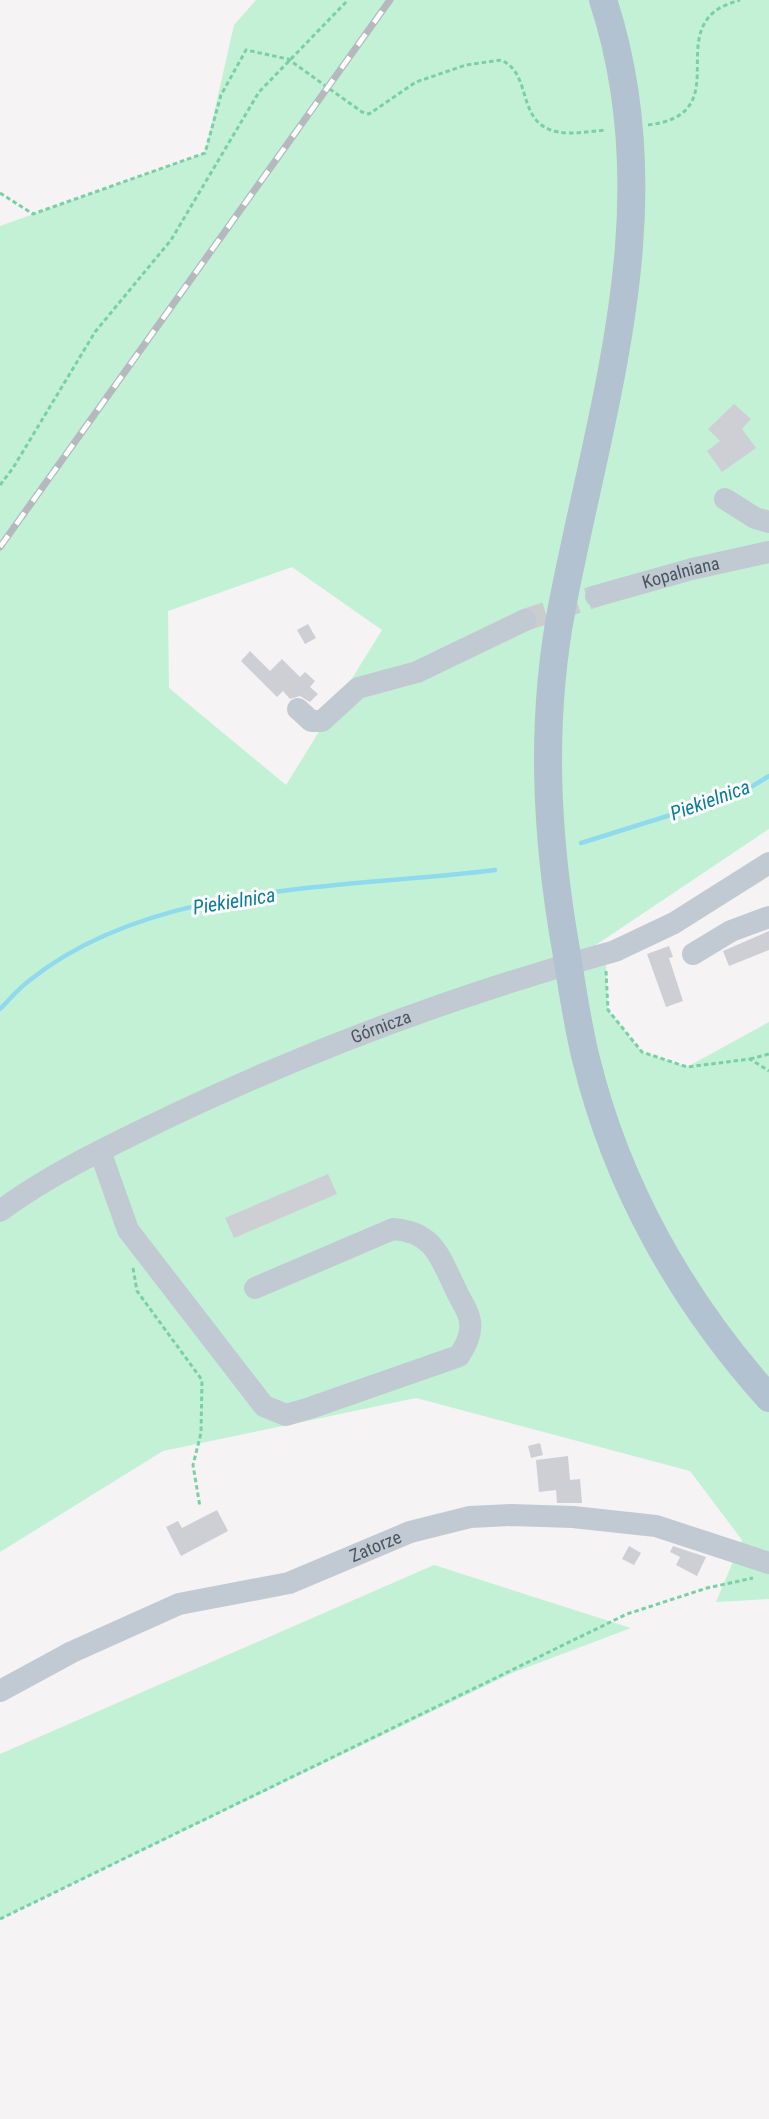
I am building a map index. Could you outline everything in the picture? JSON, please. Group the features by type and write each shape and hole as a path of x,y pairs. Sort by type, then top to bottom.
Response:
{"main road":[{"path":"603,0 625,86 633,212 628,275 617,344 561,609 550,680 546,750 547,798 558,902 586,1058 605,1124 623,1170 656,1241 680,1281 711,1328 769,1398"}],"street":[{"path":"725,499 755,518 769,522"},
{"name":"Kopalniana","path":"596,596 692,569 769,552"},
{"path":"298,709 311,721 322,722 358,688 424,669 525,620"},
{"name":"Górnicza","path":"0,1211 30,1189 100,1151 208,1098 416,1012 615,951 645,938 769,863"},
{"path":"693,954 731,930 769,917"},
{"path":"100,1151 128,1230 264,1406 286,1415 459,1356 468,1341 470,1320 436,1248 422,1235 406,1230 393,1229 255,1288"},
{"name":"Zatorze","path":"0,1691 72,1652 179,1604 289,1583 410,1532 471,1517 511,1515 573,1517 656,1526 764,1570"}],"path":[{"path":"0,485 13,468 94,332 171,240 259,92 288,59 348,0"},
{"path":"653,124 671,121 687,109 694,94 703,28 713,13 740,0"},
{"path":"0,193 33,214 205,153 221,95 246,50 288,59 369,114 416,82 466,65 501,60 516,71 528,110 545,128 569,133 606,130"},
{"path":"606,964 608,1010 642,1052 687,1067 750,1059 769,1054"},
{"path":"750,1059 769,1071"},
{"path":"128,1230 136,1291 202,1380 201,1432 194,1465 200,1507"},
{"path":"0,1919 627,1614 764,1570"}],"green space":[{"path":"256,0 769,0 769,829 569,963 606,964 608,1010 642,1052 687,1067 769,1022 769,1599 716,1602 742,1540 690,1471 416,1398 163,1451 0,1552 0,226 205,153 234,25","holes":["292,567 382,630 286,785 169,688 168,611"]},
{"path":"434,1565 631,1628 512,1673 0,1919 0,1754"}],"building":[{"path":"734,404 751,419 742,429 756,448 722,472 707,451 720,441 708,429"},
{"path":"308,624 316,638 305,644 297,630"},
{"path":"250,651 270,671 282,659 300,677 305,672 315,681 310,687 318,694 310,702 300,696 290,699 283,691 277,697 241,661"},
{"path":"769,931 769,950 729,966 723,951"},
{"path":"669,946 673,957 669,958 683,1001 666,1007 647,954"},
{"path":"328,1174 337,1194 234,1238 225,1218"},
{"path":"540,1443 543,1455 531,1458 528,1446"},
{"path":"568,1456 570,1480 580,1479 582,1503 557,1503 556,1490 539,1492 536,1460"},
{"path":"217,1510 228,1531 181,1556 166,1527 178,1521 182,1528"},
{"path":"629,1546 641,1553 634,1565 622,1559"},
{"path":"673,1546 706,1557 697,1576 676,1565 680,1557 670,1552"}],"waterway":[{"name":"Piekielnica","path":"581,843 741,793 769,776"},
{"name":"Piekielnica","path":"0,1009 30,980 79,948 134,924 192,907 253,895 315,887 495,870"}],"tunnel":[{"path":"525,620 596,596"}],"railway":[{"path":"0,547 390,0"}]}
